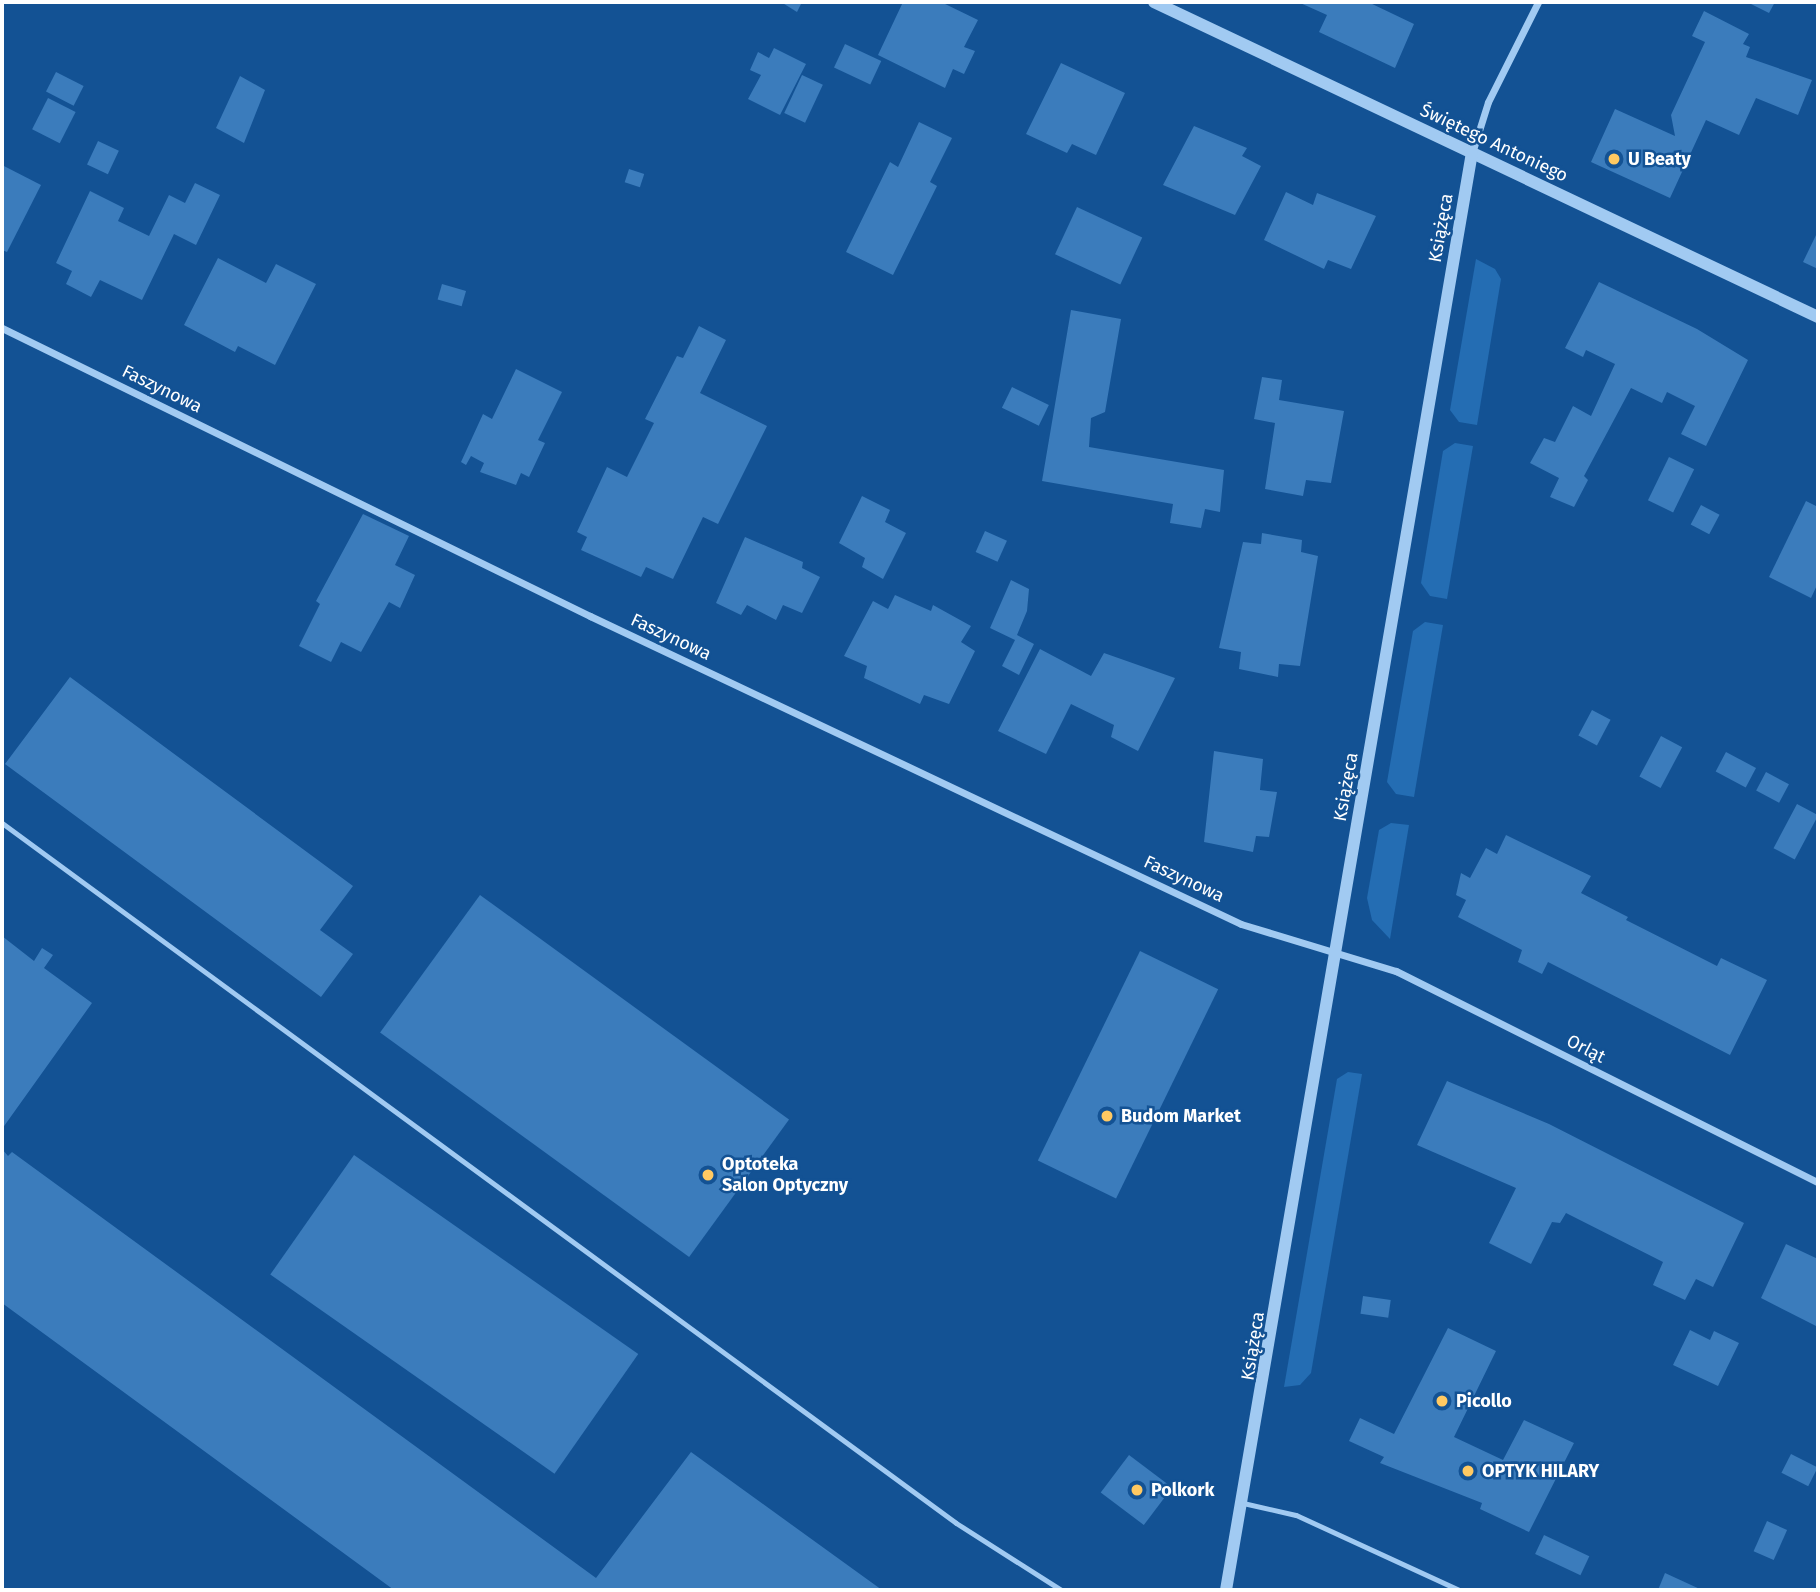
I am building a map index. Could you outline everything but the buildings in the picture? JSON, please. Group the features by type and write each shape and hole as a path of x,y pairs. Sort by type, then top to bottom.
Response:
{"street":[{"name":"Świętego Antoniego","path":"1154,2 1818,317"},
{"name":"Książęca","path":"1226,1590 1472,153 1488,102 1538,2"},
{"name":"Faszynowa","path":"2,328 590,616 1241,924 1336,951"},
{"name":"Orląt","path":"1336,951 1396,971 1818,1182"}],"lane":[{"path":"2,823 956,1523 1061,1590"},
{"path":"1243,1503 1296,1515 1459,1590"}],"shaded area":[{"path":"1476,259 1495,269 1501,279 1477,425 1459,422 1450,410"},
{"path":"1455,443 1473,446 1447,599 1430,596 1421,583 1443,451"},
{"path":"1425,622 1443,625 1414,797 1396,794 1387,782 1413,631"},
{"path":"1391,823 1409,825 1390,939 1372,920 1367,898 1379,830"},
{"path":"1348,1072 1362,1074 1311,1373 1300,1385 1284,1387 1337,1079"}],"place":[{"name":"U Beaty","path":"1614,159"},
{"name":"Budom Market","path":"1107,1116"},
{"name":"Optoteka Salon Optyczny","path":"708,1175"},
{"name":"Picollo","path":"1442,1401"},
{"name":"OPTYK HILARY","path":"1468,1471"},
{"name":"Polkork","path":"1137,1490"}]}
